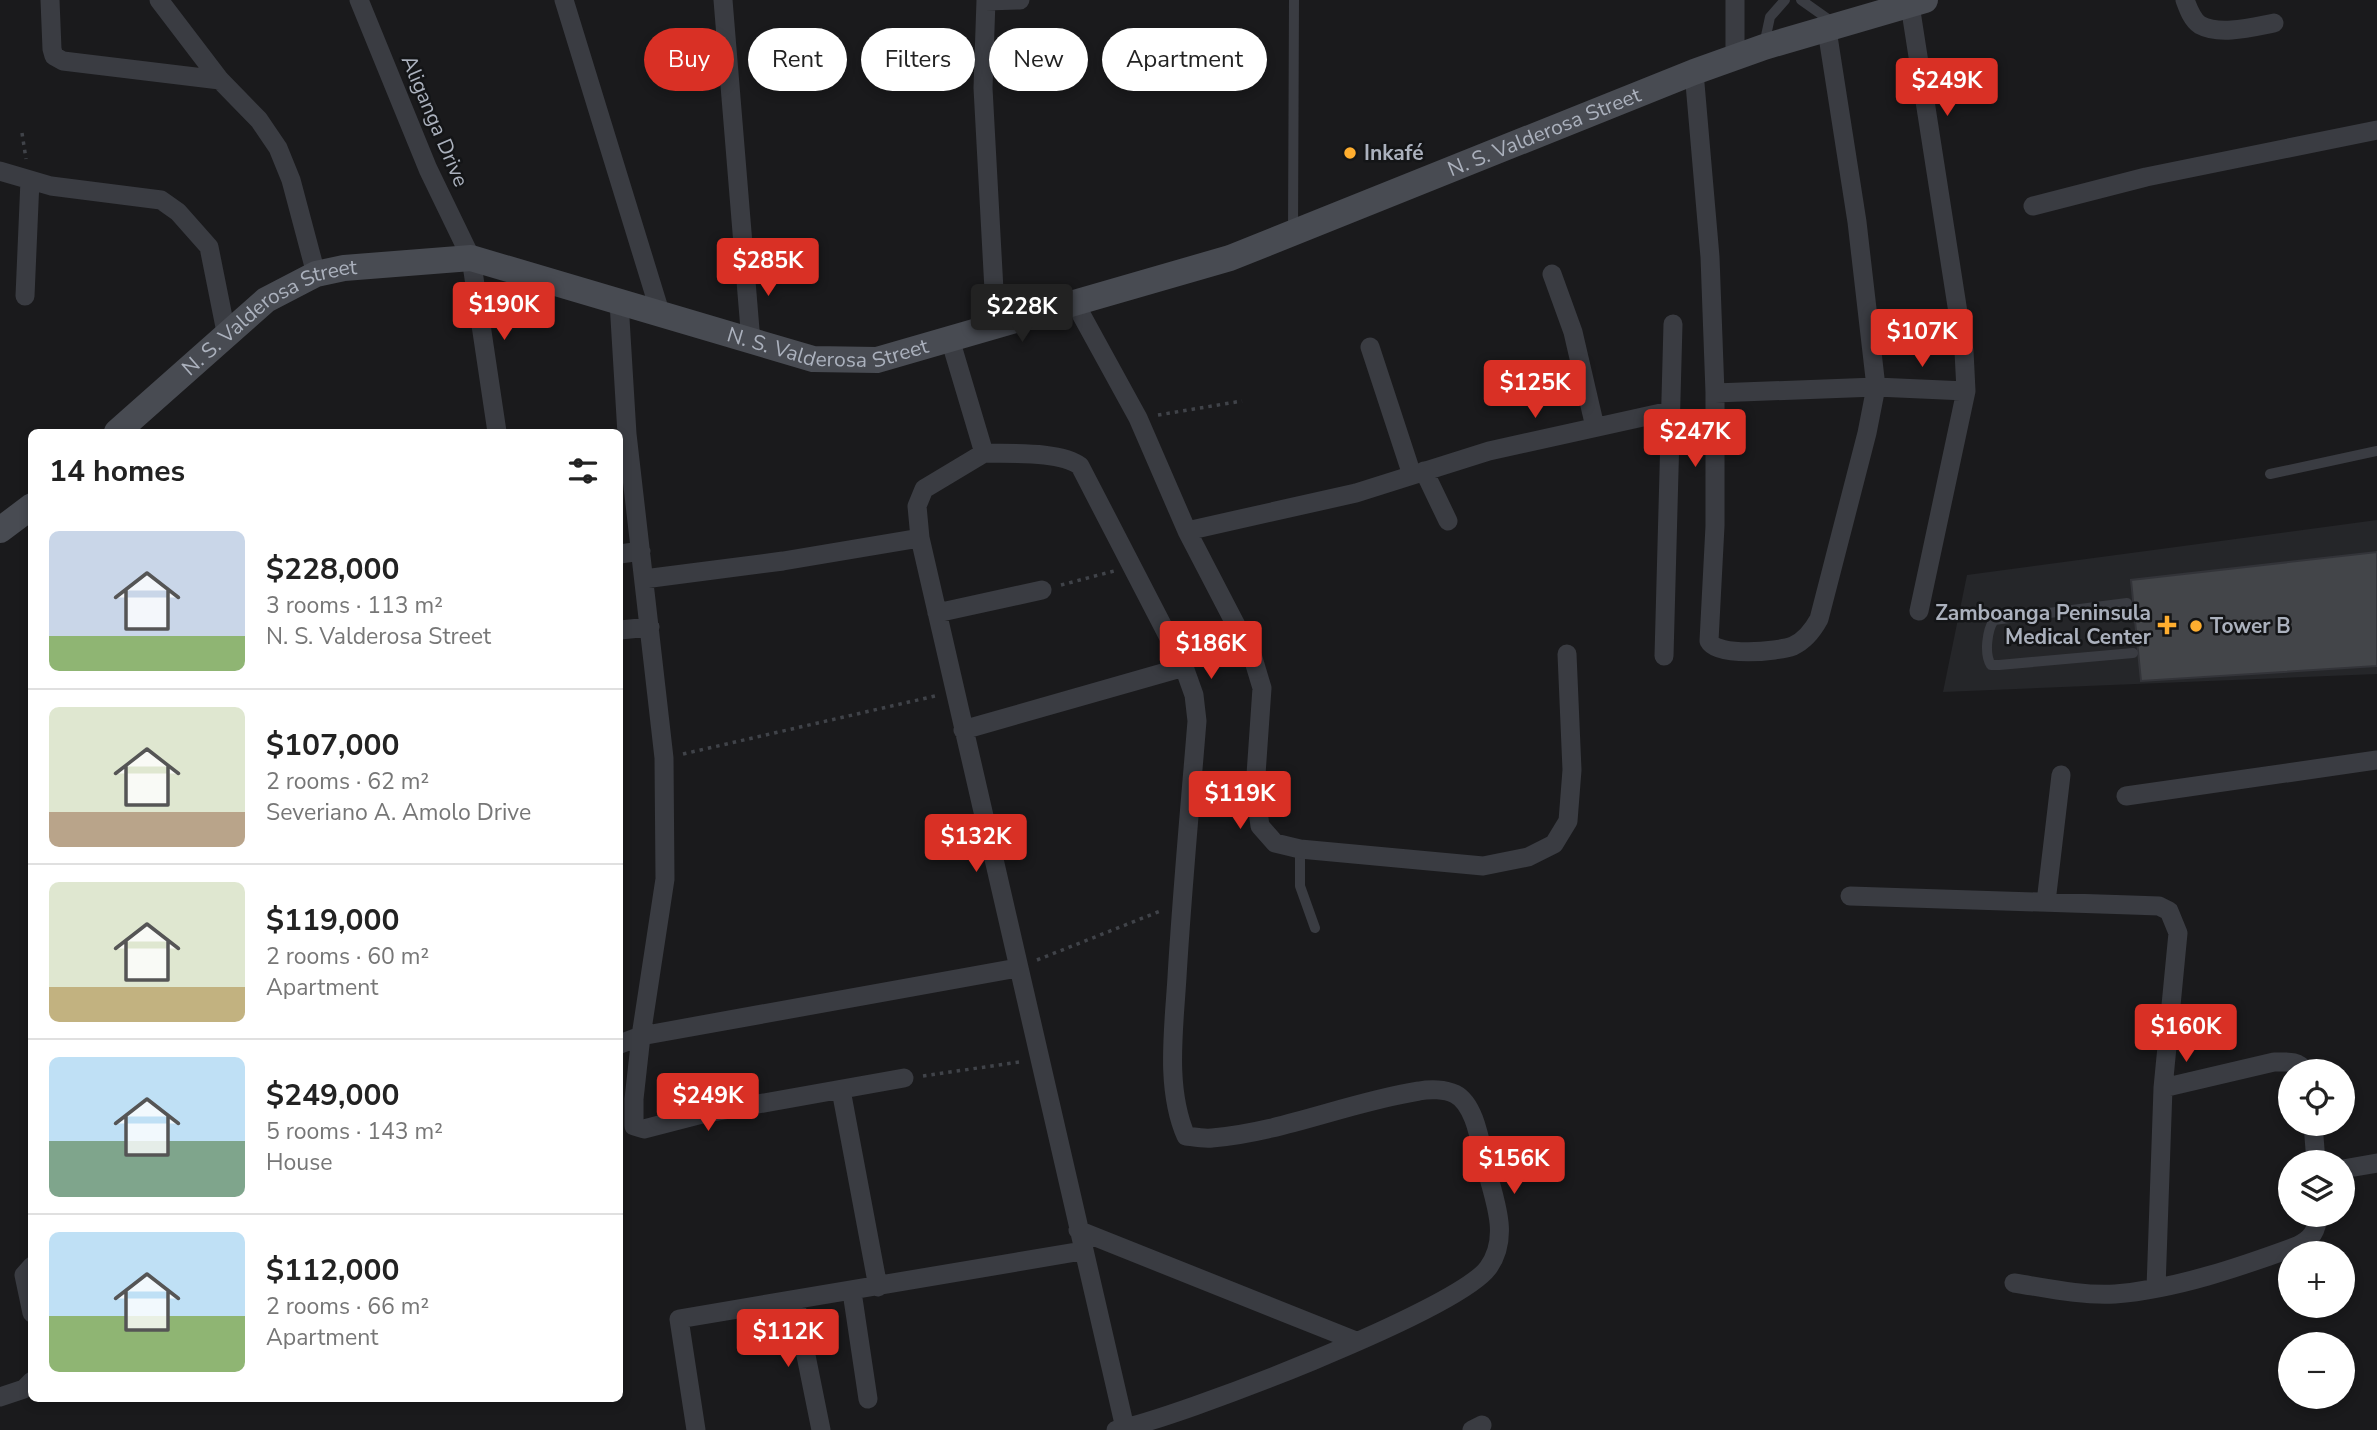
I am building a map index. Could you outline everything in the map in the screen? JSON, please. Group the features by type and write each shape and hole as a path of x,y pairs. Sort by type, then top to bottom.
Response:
{"main road":[{"name":"N. S. Valderosa Street","path":"120,429 226,332 266,300 316,274 344,268 471,258 813,359 877,360 1076,305 1230,258 1693,72 1764,47 1917,2"},
{"path":"0,530 28,509"}],"street":[{"path":"50,0 52,48 54,56 63,61 220,80"},
{"path":"159,0 220,80 259,120 278,148 291,180 316,274"},
{"name":"Aliganga Drive","path":"359,0 428,169 471,258 497,429"},
{"path":"564,0 660,312"},
{"path":"723,0 751,342"},
{"path":"996,327 983,88 986,1 1020,0"},
{"path":"1735,0 1735,57"},
{"path":"2185,0 2193,19 2200,25 2237,29 2274,23"},
{"path":"1917,2 1964,351 1966,391 1919,611"},
{"path":"1693,72 1710,257 1715,393 1715,526 1709,640 1719,650 1730,652 1792,646 1810,635 1819,619 1867,433 1876,387 1832,28"},
{"path":"2033,206 2146,177 2377,130"},
{"path":"0,171 51,186 161,200 178,212 209,247 226,332"},
{"path":"25,296 30,180"},
{"path":"1552,274 1573,332 1595,427"},
{"path":"619,302 627,434 664,758 665,879 634,1099 634,1126 639,1130 702,1114 904,1078"},
{"path":"1076,305 1138,418 1187,531 1259,675 1262,709 1255,789 1260,826 1275,843 1300,849 1483,866 1528,857 1554,844 1568,821 1572,771 1567,654"},
{"path":"1664,656 1673,324"},
{"path":"950,340 984,453"},
{"path":"1370,347 1418,473 1448,521"},
{"path":"1715,393 1876,387 1966,391"},
{"path":"1187,531 1356,493 1489,451 1670,411"},
{"path":"984,453 1029,454 1077,463 1134,566 1184,667 1194,695 1197,721 1181,903 1173,1049 1177,1116 1186,1136 1210,1139 1260,1130 1419,1091 1454,1093 1464,1100 1472,1116 1499,1215 1500,1240 1489,1266 1455,1294 1356,1340 1148,1426 1120,1429 1078,1230 920,538 917,506 924,489 984,453"},
{"path":"644,579 783,561 920,538"},
{"path":"623,554 641,551"},
{"path":"937,613 1042,590"},
{"path":"623,630 650,628"},
{"path":"963,730 1184,667"},
{"path":"2126,796 2377,760"},
{"path":"2046,902 2061,775"},
{"path":"1850,896 2159,906 2169,911 2178,933 2164,1087 2156,1288"},
{"path":"623,1043 642,1036 1017,968"},
{"path":"2164,1087 2278,1062"},
{"path":"841,1090 878,1287"},
{"path":"2355,1167 2377,1163"},
{"path":"2014,1283 2113,1294 2156,1288 2297,1246 2310,1239 2317,1227"},
{"path":"1078,1230 1356,1340"},
{"path":"696,1430 679,1319 852,1292 1082,1251"},
{"path":"28,1270 24,1275 28,1294"},
{"path":"852,1292 868,1399"},
{"path":"795,1301 821,1430"},
{"path":"0,1397 24,1389 28,1385"}],"lane":[{"path":"1293,233 1294,0"},
{"path":"1764,47 1770,17 1785,0"},
{"path":"1801,0 1832,28"},
{"path":"2270,474 2377,451"},
{"path":"2127,603 1994,620 1989,627 1987,659 1991,665 1999,665 2133,653"},
{"path":"1300,849 1300,886 1315,928"}],"path":[{"path":"1138,418 1242,401"},
{"path":"1042,590 1134,566"},
{"path":"664,758 954,692"},
{"path":"1017,968 1181,903"},
{"path":"904,1078 1039,1059"}],"shaded area":[{"name":"Zamboanga Peninsula Medical Center","path":"2377,520 2377,674 1943,692 1967,575"}],"building":[{"path":"2377,552 2377,666 2141,681 2131,580"}],"place":[{"name":"Inkafé","path":"1350,153"},
{"name":"Zamboanga Peninsula Medical Center","path":"2167,625"},
{"name":"Tower B","path":"2196,626"}]}
